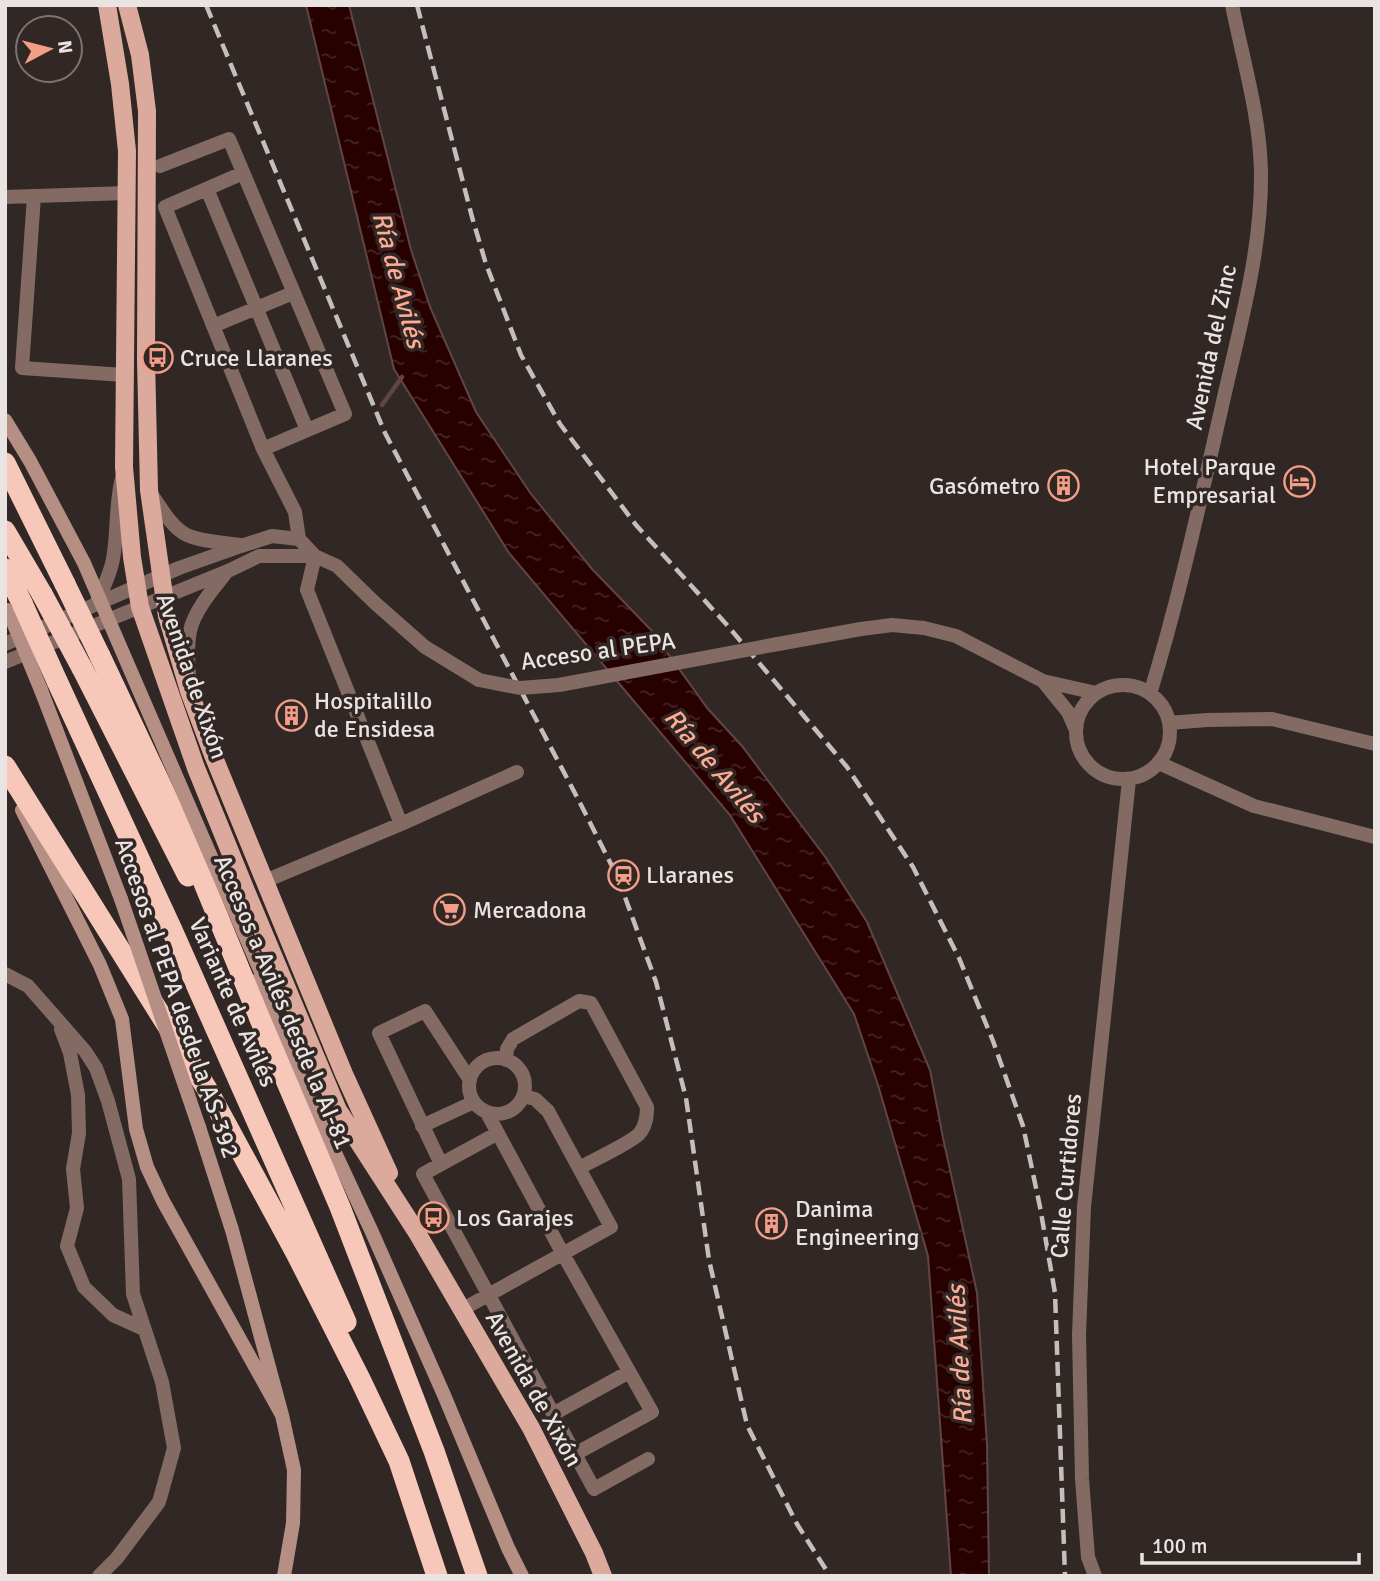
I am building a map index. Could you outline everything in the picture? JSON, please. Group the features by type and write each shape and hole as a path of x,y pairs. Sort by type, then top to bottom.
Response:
{"highway":[{"name":"Accesos a Avilés desde la AI-81","path":"5,463 183,832 340,1207 434,1451 477,1576"},
{"name":"Variante de Avilés","path":"5,531 82,668 257,1012"},
{"name":"Variante de Avilés","path":"5,569 12,605 49,685 172,930 311,1241 369,1375 399,1461"},
{"path":"5,766 207,1089 296,1253 399,1461 437,1576"}],"main road":[{"name":"Avenida de Xixón","path":"107,5 127,150 124,467 139,607 197,768 338,1110 415,1231 531,1428 603,1576"},
{"name":"Avenida de Xixón","path":"127,5 140,55 148,111 146,359 149,490 167,616 189,691 213,755 344,1074 415,1231"},
{"path":"5,420 84,563 330,1139"},
{"name":"Accesos al PEPA desde la AS-392","path":"49,685 232,1230 280,1411 294,1470 293,1523 284,1576"},
{"name":"Accesos al PEPA desde la AS-392","path":"5,778 100,965 122,1019 136,1129 147,1167 163,1201 280,1411"},
{"path":"183,832 330,1139 409,1313 522,1576"}],"street":[{"name":"Avenida del Zinc","path":"1150,694 1164,649 1254,264 1261,171 1255,113 1231,5"},
{"path":"160,166 229,139 345,414 263,449"},
{"path":"5,644 161,576 241,546 272,536 299,539 295,512 263,449 165,206 243,173"},
{"path":"207,189 307,430"},
{"path":"5,197 127,193"},
{"path":"34,196 22,368 124,375"},
{"path":"213,326 293,293"},
{"path":"95,605 113,560 117,496 124,467"},
{"path":"149,490 169,518 185,534 241,546"},
{"name":"Acceso al PEPA","path":"299,539 315,556 337,566 425,647 479,680 520,688 559,685 892,625 924,628 956,636 1043,681"},
{"path":"5,662 259,556 315,556 307,590 401,824"},
{"path":"189,691 190,628 206,597 228,571"},
{"path":"1043,681 1096,692"},
{"path":"1043,681 1068,712 1075,728"},
{"path":"1124,684 1138,687 1150,694 1166,712 1170,737 1167,751 1159,763 1140,777 1115,780 1101,775 1081,756 1076,743 1075,728 1085,702 1096,692 1109,686 1124,684"},
{"path":"1169,723 1272,719 1375,744"},
{"path":"1159,763 1254,806 1375,837"},
{"path":"265,881 517,772"},
{"name":"Calle Curtidores","path":"1095,1576 1088,1557 1082,1479 1079,1335 1084,1208 1129,780"},
{"path":"5,974 28,986 85,1051 96,1068 129,1179 133,1294 162,1382 174,1448 159,1502 117,1558 99,1576"},
{"path":"506,1060 507,1049 513,1039 579,1001 591,1003 647,1107 647,1120 639,1133 627,1142 579,1168"},
{"path":"441,1164 379,1033 425,1011 470,1080"},
{"path":"57,1018 70,1053 78,1095 79,1133 73,1169 77,1208 67,1246 84,1287 113,1315 144,1329"},
{"path":"487,1113 499,1114 513,1109 523,1096 525,1083 518,1068 506,1060 494,1058 482,1062 474,1070 469,1089 474,1102 487,1113 652,1412 575,1454"},
{"path":"461,1310 611,1227 548,1111 535,1099 523,1096"},
{"path":"422,1126 474,1102"},
{"path":"498,1133 423,1174 594,1489 648,1459"},
{"path":"553,1414 629,1372"}],"water":[{"name":"Ría de Avilés","path":"306,5 349,5 411,250 430,307 476,412 531,494 592,569 651,630 708,709 742,746 826,858 867,922 930,1070 977,1293 987,1445 989,1576 951,1576 928,1256 878,1085 854,1014 730,815 509,553 394,369"}],"waterway":[{"path":"382,405 402,377"}],"railway":[{"path":"206,5 385,433 618,878 656,982 686,1098 709,1260 747,1425 797,1524 830,1576"},
{"path":"417,5 486,264 521,355 560,424 636,525 727,625 847,767 913,867 959,958 993,1041 1023,1126 1055,1293 1065,1576"}],"place":[{"name":"Cruce Llaranes","path":"157,358"},
{"name":"Hotel Parque Empresarial","path":"1299,481"},
{"name":"Gasómetro","path":"1063,486"},
{"name":"Hospitalillo de Ensidesa","path":"291,715"},
{"name":"Llaranes","path":"623,875"},
{"name":"Mercadona","path":"450,910"},
{"name":"Los Garajes","path":"433,1218"},
{"name":"Danima Engineering","path":"772,1223"}]}
